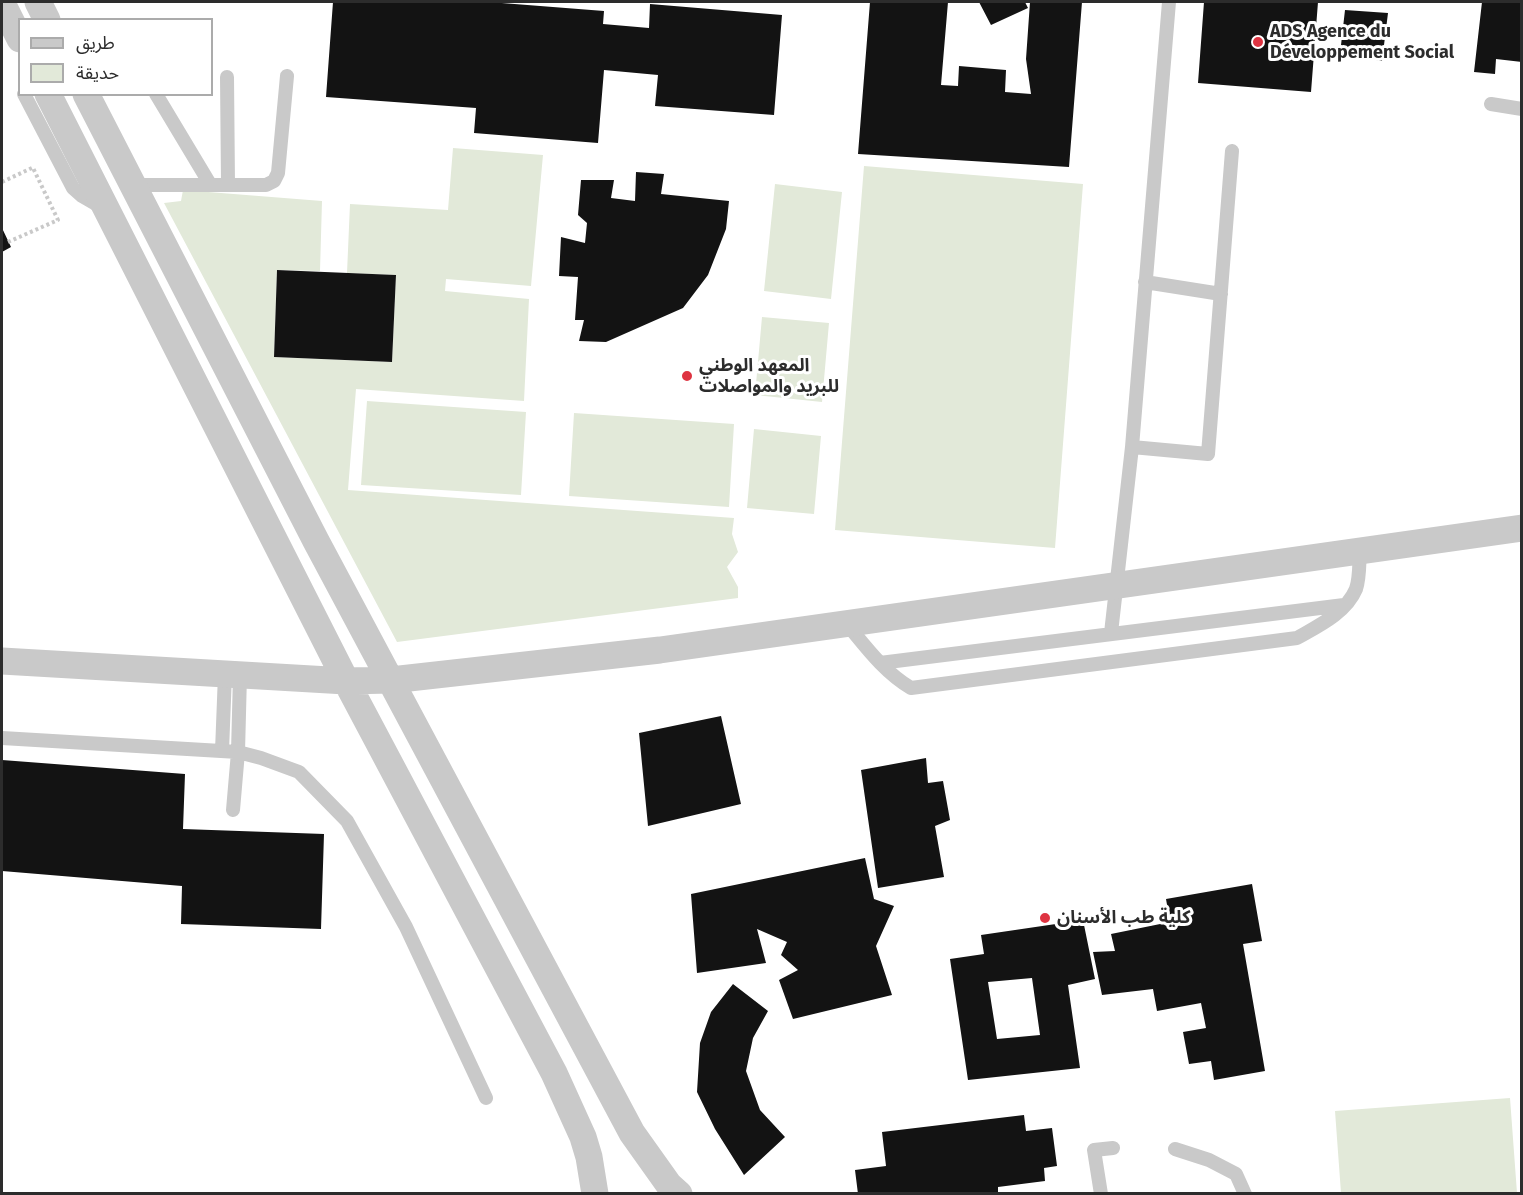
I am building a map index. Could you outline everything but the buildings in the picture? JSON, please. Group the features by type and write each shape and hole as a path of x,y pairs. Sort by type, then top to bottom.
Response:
{"street":[{"path":"38,2 46,18"},
{"path":"2,3 18,35"},
{"path":"49,96 346,681 554,1073 583,1137 595,1194"},
{"path":"87,96 316,542 632,1133 678,1194"},
{"path":"112,221 148,215"},
{"path":"230,450 262,435"},
{"path":"2,661 346,681 391,680 660,650 1521,528"}],"lane":[{"path":"1111,633 1132,447 1169,2"},
{"path":"134,185 266,184 274,181 287,76"},
{"path":"227,77 228,184"},
{"path":"25,96 78,192 112,221"},
{"path":"157,96 210,184"},
{"path":"1491,104 1521,109"},
{"path":"1132,447 1208,454 1232,151"},
{"path":"1145,282 1221,294"},
{"path":"846,623 897,680 911,688 1297,638 1327,621 1344,605 1356,588 1360,550"},
{"path":"880,663 1344,605"},
{"path":"222,751 232,674"},
{"path":"232,674 238,752 233,810"},
{"path":"2,738 238,752 299,772 347,821 406,927 486,1098"},
{"path":"1101,1194 1094,1150 1113,1148"},
{"path":"1175,1149 1209,1160 1236,1174 1239,1190"}],"path":[{"path":"2,182 57,157"},
{"path":"9,242 58,220 33,168"}],"green space":[{"path":"453,148 543,155 531,286 446,279 445,291 529,299 524,401 356,389 348,490 734,518 732,534 738,552 727,567 738,587 738,598 397,642 164,203 181,201 183,190 322,201 320,271 277,270 274,357 392,362 396,275 347,273 350,204 448,210"},
{"path":"864,166 1083,184 1055,548 835,530"},
{"path":"775,184 842,192 831,299 764,291"},
{"path":"762,317 829,323 822,402 755,395"},
{"path":"367,401 526,412 521,495 361,485"},
{"path":"574,413 734,424 729,507 569,496"},
{"path":"754,429 821,436 814,514 747,508"},
{"path":"1510,1098 1517,1193 1341,1193 1335,1111"}],"place":[{"name":"ADS Agence du Développement Social","path":"1258,42"},
{"name":"المعهد الوطني للبريد والمواصلات","path":"687,376"},
{"name":"كلية طب الأسنان","path":"1045,918"}]}
